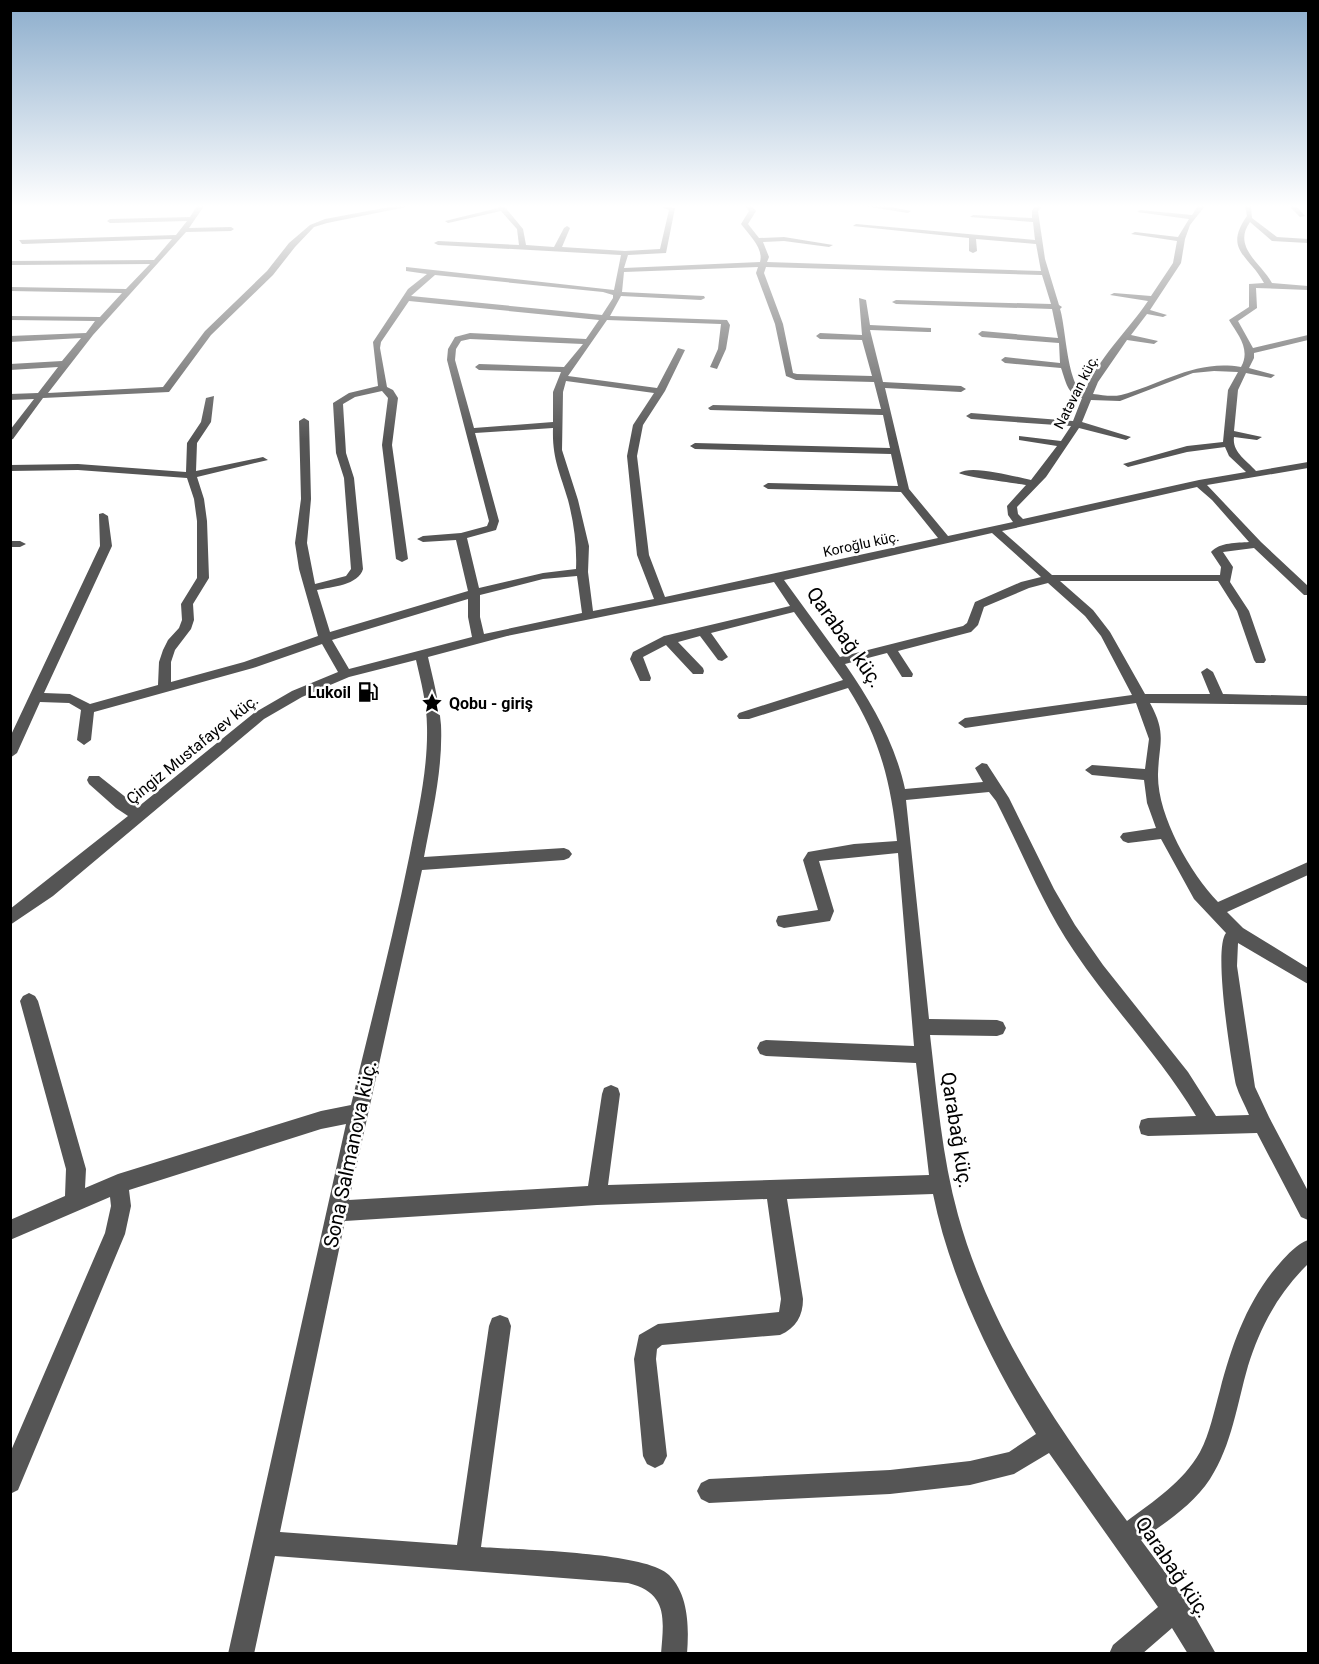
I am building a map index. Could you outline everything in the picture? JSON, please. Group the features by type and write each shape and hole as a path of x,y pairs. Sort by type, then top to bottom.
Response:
{"street":[{"path":"10,437 63,364 135,284"},
{"path":"10,397 166,390 208,333 259,284"},
{"path":"383,388 377,342 406,298 418,284"},
{"path":"532,284 630,296 701,298"},
{"path":"588,615 582,572 583,546 573,500 560,464 557,425 558,392 565,374 589,342 618,293 619,284"},
{"path":"764,284 779,324 789,374 796,377 961,389"},
{"path":"1049,284 1058,308 1065,366 1072,388 1087,398 1130,396 1191,371 1225,367 1271,375"},
{"name":"Natəvan küç.","path":"1022,524 1013,515 1012,506 1034,484 1064,444 1077,424 1102,367 1163,284"},
{"path":"1252,472 1233,454 1229,439 1233,390 1249,362 1250,351 1233,320 1253,308 1252,286 1308,288"},
{"path":"10,289 128,291"},
{"path":"1114,295 1153,299"},
{"path":"406,298 603,318 724,322 726,325 722,349 714,367"},
{"path":"862,300 866,314 865,333 887,412 904,489 945,541"},
{"path":"896,302 1058,308"},
{"path":"1145,311 1163,315"},
{"path":"10,318 102,319"},
{"path":"819,336 928,330"},
{"path":"982,334 1063,341"},
{"path":"10,339 89,335"},
{"path":"423,539 487,531 492,528 494,521 452,360 452,349 458,339 479,336 589,342"},
{"path":"1126,337 1154,341"},
{"path":"1250,351 1304,339 1308,346"},
{"path":"661,601 642,555 632,456 638,425 660,391 681,350"},
{"path":"1005,360 1065,366"},
{"path":"10,367 63,364"},
{"path":"479,367 565,374 660,391"},
{"path":"312,588 350,578 356,574 357,569 349,478 341,453 338,403 352,395 383,388 390,392 393,398 387,445 402,559"},
{"path":"164,688 165,662 169,650 172,643 185,629 188,620 187,604 203,578 202,521 199,499 191,475 192,443 206,422 211,398"},
{"path":"712,408 887,412"},
{"path":"970,416 1077,424 1126,437"},
{"path":"304,421 306,499 301,543 305,569 325,638 345,674"},
{"path":"469,431 557,425"},
{"path":"1128,464 1229,439 1257,437"},
{"path":"1022,438 1064,444"},
{"path":"695,446 895,451"},
{"path":"10,468 78,467 191,475 263,460"},
{"name":"Koroğlu küç.","path":"421,654 588,615 777,578 996,530 1199,483 1252,472 1306,468"},
{"path":"963,473 997,476 1034,484"},
{"path":"1199,483 1227,509 1257,544 1308,592"},
{"path":"768,486 904,489"},
{"path":"10,753 106,546 103,516"},
{"path":"996,530 1051,578 1098,624 1140,698 1156,740 1151,775 1154,803 1165,833 1194,885 1214,911 1237,933 1308,977"},
{"path":"461,536 474,593 474,617 479,639"},
{"path":"1223,578 1227,567 1217,552 1220,549 1257,544"},
{"path":"88,709 248,665 325,638 474,593 543,576 582,572"},
{"name":"Qarabağ küç.","path":"777,578 796,608 852,682 880,733 891,762 904,847 923,1055 941,1185 952,1228 973,1288 1004,1353 1052,1437 1176,1608 1203,1653"},
{"path":"837,662 967,629 972,625 979,605 1025,585 1051,578 1223,578"},
{"path":"1223,578 1243,611 1260,660"},
{"path":"645,678 636,660 637,655 668,639 796,608"},
{"path":"702,630 722,657"},
{"path":"668,639 698,671"},
{"path":"891,649 907,674"},
{"name":"Çingiz Mustafayev küç.","path":"10,918 47,891 259,716 297,694 345,674 421,654"},
{"name":"Sona Salmanova küç.","path":"241,1653 358,1113 416,864 433,757 432,703 421,654"},
{"path":"1207,672 1218,698"},
{"path":"744,716 852,682"},
{"path":"35,698 63,697 82,703 88,709"},
{"path":"965,723 1140,698 1308,700"},
{"path":"84,740 88,709"},
{"path":"982,768 1002,798 1058,910 1079,946 1179,1072 1211,1125"},
{"path":"1092,770 1151,775"},
{"path":"94,780 120,804 139,815"},
{"path":"897,795 931,794 993,786"},
{"path":"1128,837 1165,833"},
{"path":"784,921 824,916 826,911 811,860 813,856 854,850 904,847"},
{"path":"416,864 564,854"},
{"path":"1214,911 1308,868"},
{"path":"1237,933 1230,940 1229,966 1246,1087 1262,1124 1308,1210"},
{"path":"29,1001 76,1169 75,1204"},
{"path":"920,1027 997,1028"},
{"path":"766,1048 923,1055"},
{"path":"597,1195 611,1094"},
{"path":"10,1230 118,1184 321,1120 358,1113"},
{"path":"1149,1127 1262,1124"},
{"path":"10,1482 115,1234 122,1206 118,1184"},
{"path":"337,1211 597,1195 941,1185"},
{"path":"655,1456 645,1359 647,1343 658,1335 780,1324 789,1319 792,1299 776,1191"},
{"path":"1125,1537 1189,1488 1208,1460 1220,1433 1237,1366 1252,1321 1290,1265 1308,1250"},
{"path":"467,1560 500,1326"},
{"path":"708,1491 890,1482 970,1473 1014,1462 1052,1437"},
{"path":"265,1543 628,1571 652,1577 666,1590 674,1611 674,1653"},
{"path":"1122,1653 1176,1608"}],"place":[{"name":"Lukoil","path":"368,692"},
{"name":"Qobu - giriş","path":"432,703"}]}
